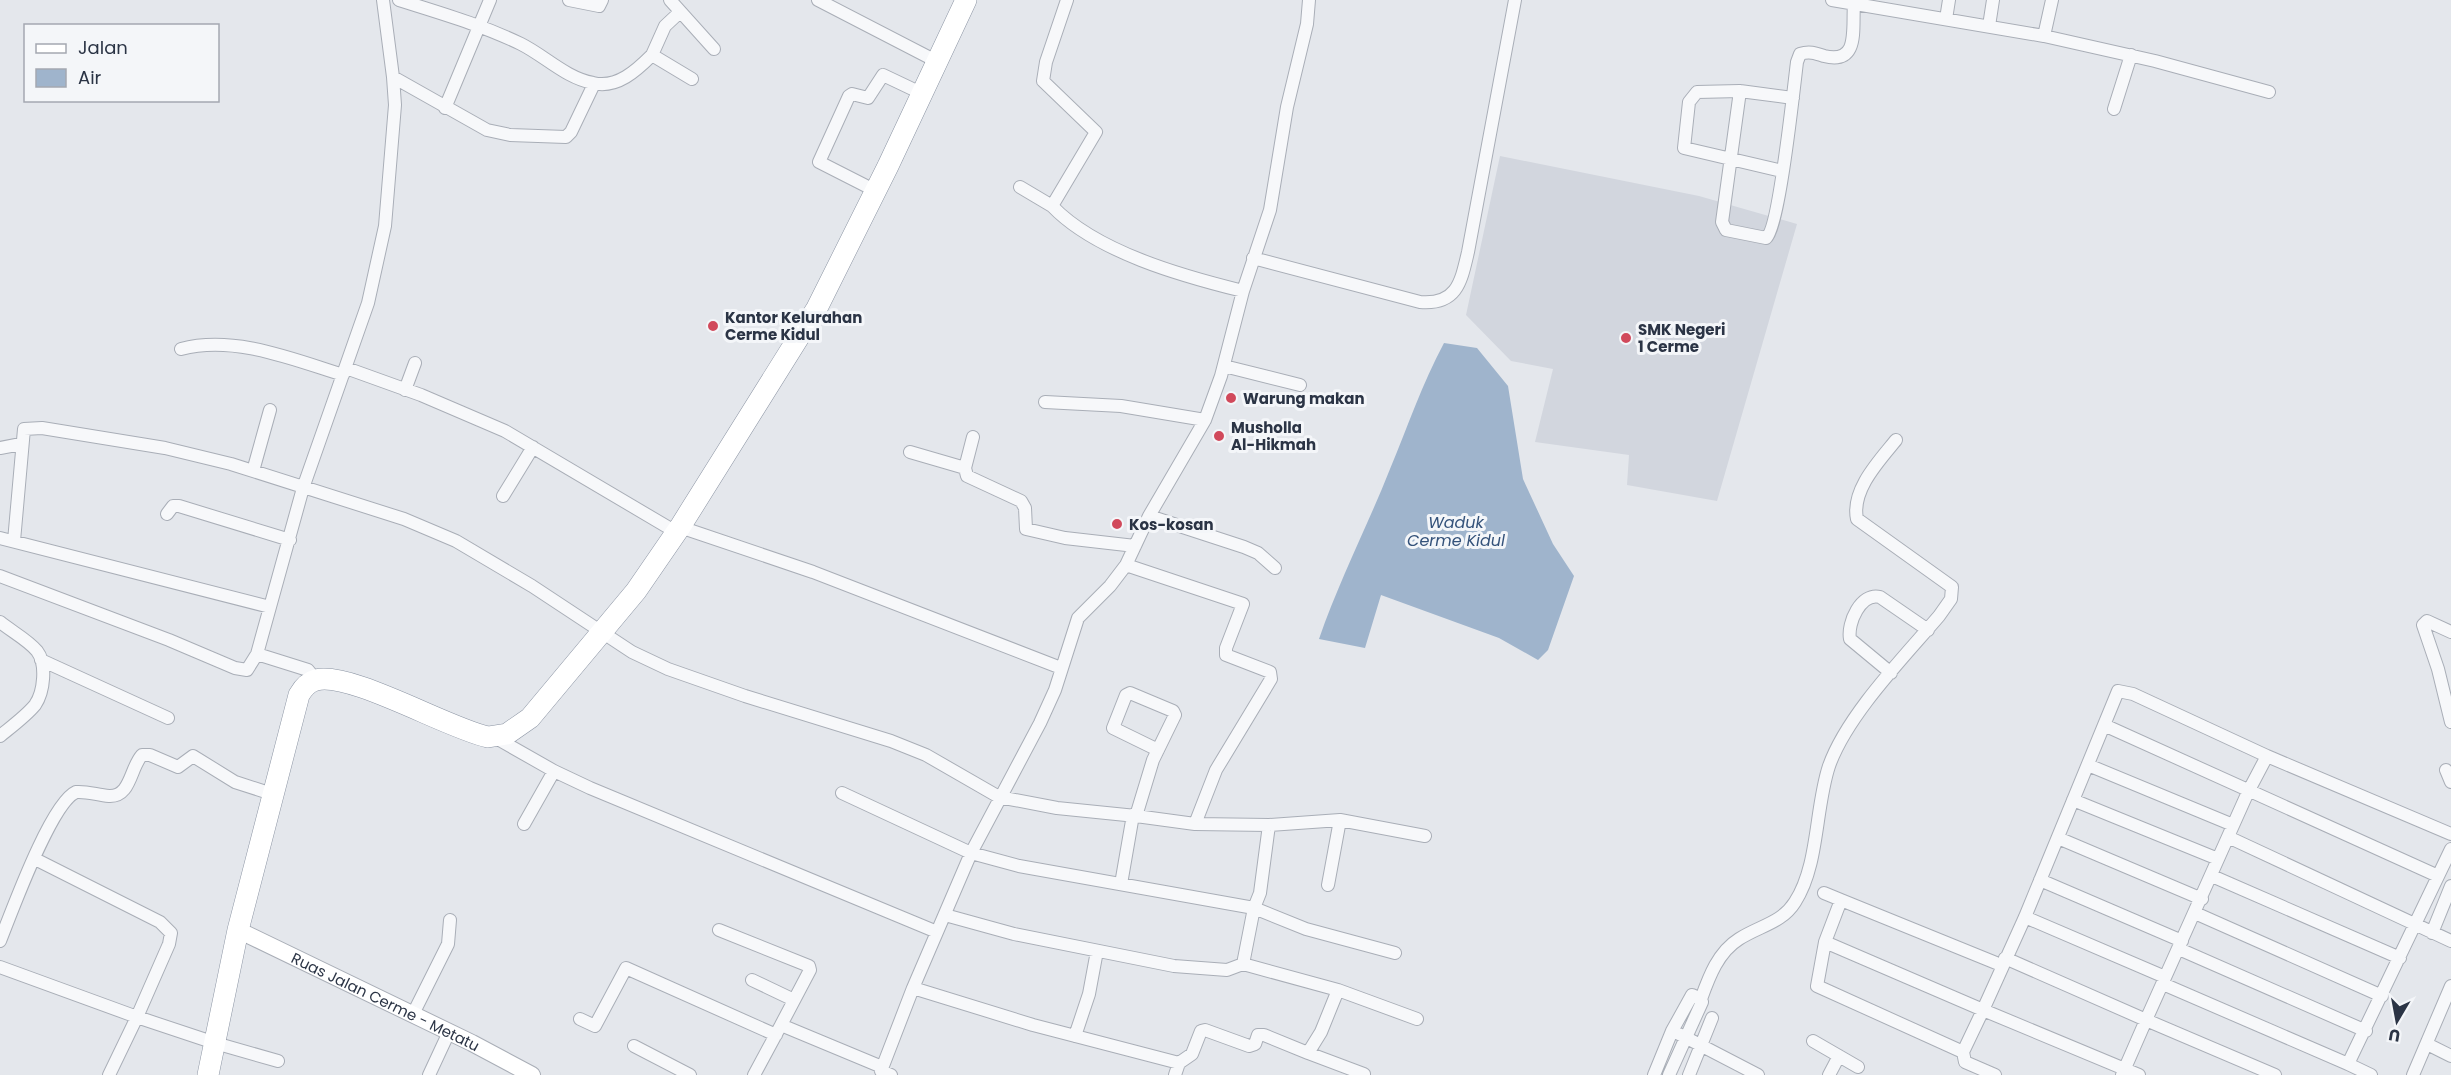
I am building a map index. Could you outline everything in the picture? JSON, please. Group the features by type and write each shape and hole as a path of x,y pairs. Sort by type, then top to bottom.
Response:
{"highway":[{"path":"208,1075 238,930 299,694 304,687 316,680 354,686 479,735 496,738 516,730 530,718 636,591 678,529 817,308 923,94 966,0"}],"main road":[{"name":"Ruas Jalan Cerme - Metatu","path":"238,930 413,1014 532,1075"}],"street":[{"path":"0,576 169,640 235,669 247,670 257,654 303,488 364,316 385,226 395,105 383,0"},
{"path":"399,0 425,4 479,26 525,46 561,70 594,84 627,79 652,55 665,26 680,12"},
{"path":"446,108 490,0"},
{"path":"569,0 598,6 602,0"},
{"path":"670,0 714,49"},
{"path":"818,0 938,62"},
{"path":"1052,206 1096,132 1043,81 1046,62 1067,0"},
{"path":"580,1019 595,1026 626,968 778,1030 887,1071 913,988 971,853 999,797 1026,754 1055,690 1060,668 1078,618 1110,586 1126,565 1149,516 1205,420 1224,366 1243,291 1270,210 1287,107 1307,24 1309,0"},
{"path":"1253,258 1420,302 1442,301 1456,290 1462,279 1470,242 1515,0"},
{"path":"1832,0 2044,36 2131,55 2269,92"},
{"path":"1946,19 1948,0"},
{"path":"1989,26 1994,0"},
{"path":"2044,36 2052,0"},
{"path":"1740,91 1722,222 1726,230 1766,238 1769,236 1782,171 1800,54 1808,51 1836,59 1845,57 1850,51 1854,4"},
{"path":"652,55 692,79"},
{"path":"2114,109 2131,55"},
{"path":"876,190 819,162 849,96 852,94 868,98 883,75 923,94"},
{"path":"393,77 487,130 510,135 559,138 571,132 594,84"},
{"path":"1782,171 1689,150 1684,144 1692,95 1715,90 1793,98"},
{"path":"1020,187 1115,248 1182,275 1243,291"},
{"path":"181,349 215,343 237,346 345,371 405,390 485,422 678,529 813,573 1060,668"},
{"path":"405,390 415,363"},
{"path":"1224,366 1300,386"},
{"path":"1045,402 1121,406 1205,420"},
{"path":"253,471 270,410"},
{"path":"14,541 24,429 42,428 165,448 253,471 404,519 456,541 532,586 632,652 679,673 926,755 999,797 1057,808 1196,824 1269,825 1340,820 1425,836"},
{"path":"973,436 965,468 970,478 1021,501 1025,508 1024,526 1028,530 1065,538 1135,546"},
{"path":"1669,1075 1712,971 1725,951 1740,938 1773,923 1795,902 1809,867 1830,763 1840,740 1951,599 1952,587 1862,524 1856,513 1862,488 1870,473 1896,440"},
{"path":"0,448 21,444"},
{"path":"503,496 533,447"},
{"path":"910,452 965,468"},
{"path":"167,514 173,506 179,506 290,540"},
{"path":"1149,516 1244,547 1258,553 1275,568"},
{"path":"0,538 270,607"},
{"path":"1126,565 1243,604 1226,648 1226,655 1270,672 1271,679 1212,779 1196,824"},
{"path":"1891,673 1850,639 1848,630 1852,620 1866,599 1873,595 1880,597 1928,630"},
{"path":"2451,632 2427,621 2423,625 2438,669 2451,722"},
{"path":"0,622 36,651 41,660 41,692 36,704 0,736"},
{"path":"257,654 308,670 316,680"},
{"path":"41,660 168,718"},
{"path":"2438,669 2451,675"},
{"path":"1964,1063 1983,1010 2025,917 2118,691 2124,691 2267,756 2451,834"},
{"path":"1121,884 1134,816 1158,750 1173,719 1173,711 1136,693 1126,694 1113,728 1158,750"},
{"path":"2104,725 2438,876"},
{"path":"496,738 554,771 678,827 937,932"},
{"path":"0,941 57,811 70,794 83,791 110,796 119,795 125,789 142,755 150,755 178,767 193,756 235,782 272,794"},
{"path":"2124,1072 2230,831 2267,756"},
{"path":"2088,765 2230,831 2451,941"},
{"path":"2446,770 2451,782"},
{"path":"524,824 554,771"},
{"path":"842,793 971,853 1056,874 1254,908 1306,929 1395,953"},
{"path":"2073,800 2218,859"},
{"path":"1328,885 1340,820"},
{"path":"1243,964 1254,908 1262,883 1269,825"},
{"path":"2058,838 2202,899"},
{"path":"2348,1065 2417,925 2451,849"},
{"path":"35,859 144,914 169,930 169,944 109,1075"},
{"path":"2212,876 2400,958"},
{"path":"2040,880 2366,1031"},
{"path":"2432,933 2451,886"},
{"path":"1824,893 2003,962 2275,1075"},
{"path":"1841,900 1825,942 1817,986 1964,1063 1995,1075"},
{"path":"2195,913 2382,996"},
{"path":"945,915 1014,934 1174,966 1227,970 1243,964 1338,990 1417,1018"},
{"path":"2025,917 2371,1075"},
{"path":"413,1014 448,944 450,920"},
{"path":"719,930 809,966 810,970 754,1075"},
{"path":"1825,942 2124,1072 2139,1075"},
{"path":"1075,1036 1089,994 1096,951"},
{"path":"0,967 137,1017 278,1061"},
{"path":"752,980 794,1000"},
{"path":"913,988 1177,1069 1192,1054 1201,1031 1205,1030 1249,1046 1255,1044 1258,1035 1264,1035 1364,1074"},
{"path":"1308,1053 1321,1032 1338,990"},
{"path":"2413,1075 2450,993"},
{"path":"1654,1075 1671,1031 1690,997 1692,995 1701,999"},
{"path":"1689,1075 1712,1018"},
{"path":"1671,1031 1758,1075"},
{"path":"429,1075 449,1032"},
{"path":"1813,1041 1858,1067"},
{"path":"2427,1044 2451,1056"},
{"path":"634,1046 690,1075"},
{"path":"1829,1075 1839,1056"}],"shaded area":[{"name":"SMK Negeri 1 Cerme","path":"1500,156 1699,196 1797,224 1717,501 1627,485 1629,455 1535,442 1553,369 1511,361 1466,315"}],"water":[{"name":"Waduk Cerme Kidul","path":"1444,343 1477,348 1508,386 1523,479 1553,544 1574,576 1548,650 1538,660 1499,638 1381,595 1365,648 1319,639 1335,596"}],"place":[{"name":"Kantor Kelurahan Cerme Kidul","path":"713,326"},
{"name":"SMK Negeri 1 Cerme","path":"1626,338"},
{"name":"Warung makan","path":"1231,398"},
{"name":"Musholla Al-Hikmah","path":"1219,436"},
{"name":"Kos-kosan","path":"1117,524"}]}
